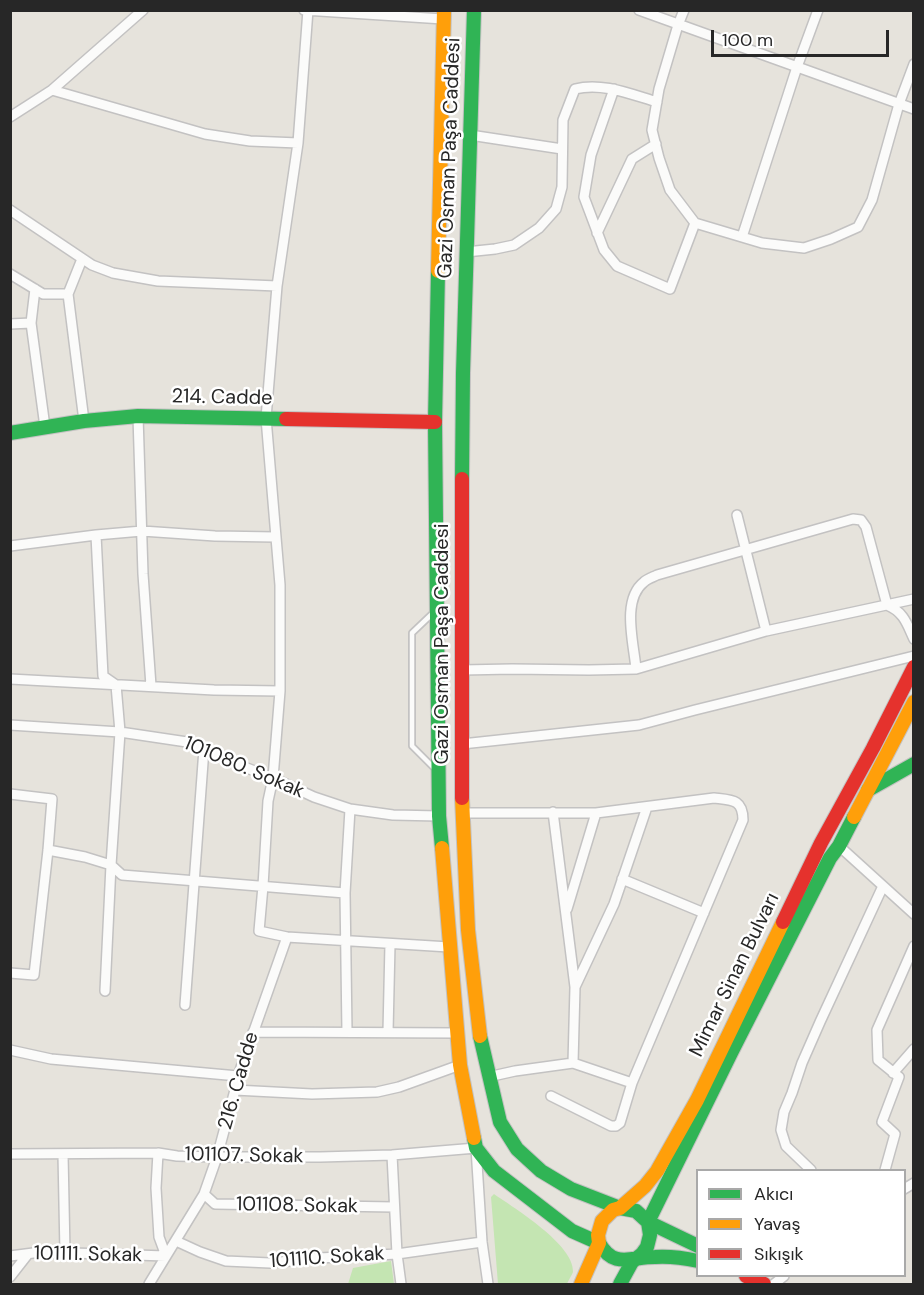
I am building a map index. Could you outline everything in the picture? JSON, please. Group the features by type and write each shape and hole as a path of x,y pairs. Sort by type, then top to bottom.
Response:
{"main road":[{"name":"Gazi Osman Paşa Caddesi","path":"474,10 463,385 462,813 468,930 481,1041 500,1122 517,1149 541,1171 571,1189 620,1208"},
{"name":"Gazi Osman Paşa Caddesi","path":"444,15 435,422 439,816 460,1065 476,1149 494,1171 572,1231 599,1243"},
{"name":"214. Cadde","path":"10,433 84,421 138,416 435,422"},
{"name":"Mimar Sinan Bulvarı","path":"581,1284 599,1243 598,1228 602,1221 645,1186 657,1171 697,1100 821,843 914,667"},
{"name":"Mimar Sinan Bulvarı","path":"620,1284 633,1259 647,1248 650,1240 648,1222 830,858 913,704"},
{"path":"891,710 913,704"},
{"path":"868,790 914,764"},
{"path":"620,1208 636,1211 648,1222 696,1245"},
{"path":"599,1243 609,1256 617,1260 674,1257 696,1261"},
{"path":"750,1277 764,1284"}],"street":[{"path":"10,117 52,90 143,10"},
{"path":"639,10 914,109"},
{"path":"684,10 659,89 652,130 670,190 695,222 762,243 804,248 858,227 872,200 899,104 914,64"},
{"path":"742,237 797,67 818,10"},
{"path":"444,15 306,11 298,143 277,286 266,418 280,585 280,691 273,778 268,801 259,931 287,937 449,947"},
{"path":"466,252 495,249 514,244 539,228 556,209 562,187 563,120 575,89 588,86 614,89 657,102"},
{"path":"614,89 591,155 584,197 604,250 617,266 670,290 695,222"},
{"path":"52,90 206,134 250,141 298,143"},
{"path":"470,135 562,149"},
{"path":"597,233 632,159 656,144"},
{"path":"10,210 82,259 113,273 158,281 277,286"},
{"path":"82,259 68,294 84,421"},
{"path":"10,274 43,294 68,294"},
{"path":"35,289 31,323 45,427"},
{"path":"10,324 31,323"},
{"path":"138,416 143,574 151,686"},
{"path":"737,515 766,631"},
{"path":"636,669 630,610 635,593 644,582 657,575 853,519 861,520 866,527 887,605"},
{"path":"10,546 142,531 275,537"},
{"path":"96,535 103,676 116,685 120,732 105,991"},
{"path":"462,670 636,669 766,631 914,600"},
{"path":"887,605 896,609 906,622 914,639"},
{"path":"462,744 639,725 914,657"},
{"path":"10,679 214,690 280,691"},
{"name":"101080. Sokak","path":"10,725 120,732 178,740 314,797 350,809 393,815 439,816"},
{"path":"185,1005 204,749"},
{"path":"10,794 52,799 34,975 10,973"},
{"path":"462,813 596,813 714,798 739,803 743,810 743,820 632,1083 620,1123 611,1126 551,1096"},
{"path":"575,987 614,904 647,807"},
{"path":"347,1032 345,893 350,809"},
{"path":"553,812 575,987 573,1063"},
{"path":"565,914 596,813"},
{"path":"838,846 914,915"},
{"path":"48,850 111,865 122,875 345,893"},
{"path":"622,879 704,913"},
{"path":"810,1169 786,1146 781,1130 783,1112 820,1022 883,886"},
{"name":"216. Cadde","path":"149,1284 204,1194 217,1157 238,1076 287,937"},
{"path":"388,1032 390,944"},
{"path":"885,1169 895,1134 882,1122 898,1077 878,1060 877,1030 914,946"},
{"path":"253,1032 457,1033"},
{"path":"893,1073 914,1049"},
{"path":"10,1050 51,1059 238,1076"},
{"path":"488,1077 573,1063 632,1083"},
{"path":"235,1090 312,1094 377,1092 399,1087 460,1065"},
{"name":"101107. Sokak","path":"10,1154 158,1153 217,1157 392,1155 476,1149"},
{"name":"Gazi Osman Paşa Caddesi","path":"476,1149 482,1242 488,1284"},
{"path":"158,1153 156,1188 159,1237 166,1256"},
{"path":"63,1154 65,1253"},
{"path":"392,1155 397,1254 401,1284"},
{"name":"101108. Sokak","path":"204,1194 215,1204 394,1207"},
{"name":"101110. Sokak","path":"176,1242 226,1261 270,1263 397,1254 482,1242"},
{"name":"101111. Sokak","path":"10,1256 41,1252 166,1256"},
{"path":"10,1277 28,1254"}],"lane":[{"path":"437,609 412,633 412,746 439,773"}],"green space":[{"path":"494,1194 542,1228 564,1250 571,1261 573,1272 567,1284 498,1284 491,1197"},
{"path":"391,1261 394,1284 348,1284 353,1268"}],"traffic: fast":[{"path":"462,479 474,10"},
{"path":"438,271 435,422 439,816 442,848"},
{"path":"10,433 84,421 138,416 286,419"},
{"path":"868,790 914,764"},
{"path":"620,1284 632,1262 647,1247 650,1235 648,1222 830,858 854,817"},
{"path":"480,1036 500,1122 517,1149 541,1171 571,1189 620,1208 636,1211 648,1222 696,1245"},
{"path":"474,1138 476,1148 494,1171 572,1231 599,1243"},
{"path":"599,1243 605,1251 617,1259 666,1257 696,1261"}],"traffic: slow":[{"path":"438,271 444,10"},
{"path":"854,817 914,702"},
{"path":"462,798 468,930 480,1036"},
{"path":"442,848 460,1065 474,1138"},
{"path":"581,1284 599,1243 598,1235 602,1221 645,1186 657,1171 697,1100 783,922"}],"traffic: jam":[{"path":"286,419 435,422"},
{"path":"462,479 462,798"},
{"path":"783,922 821,843 914,667"},
{"path":"748,1277 764,1284"}]}
